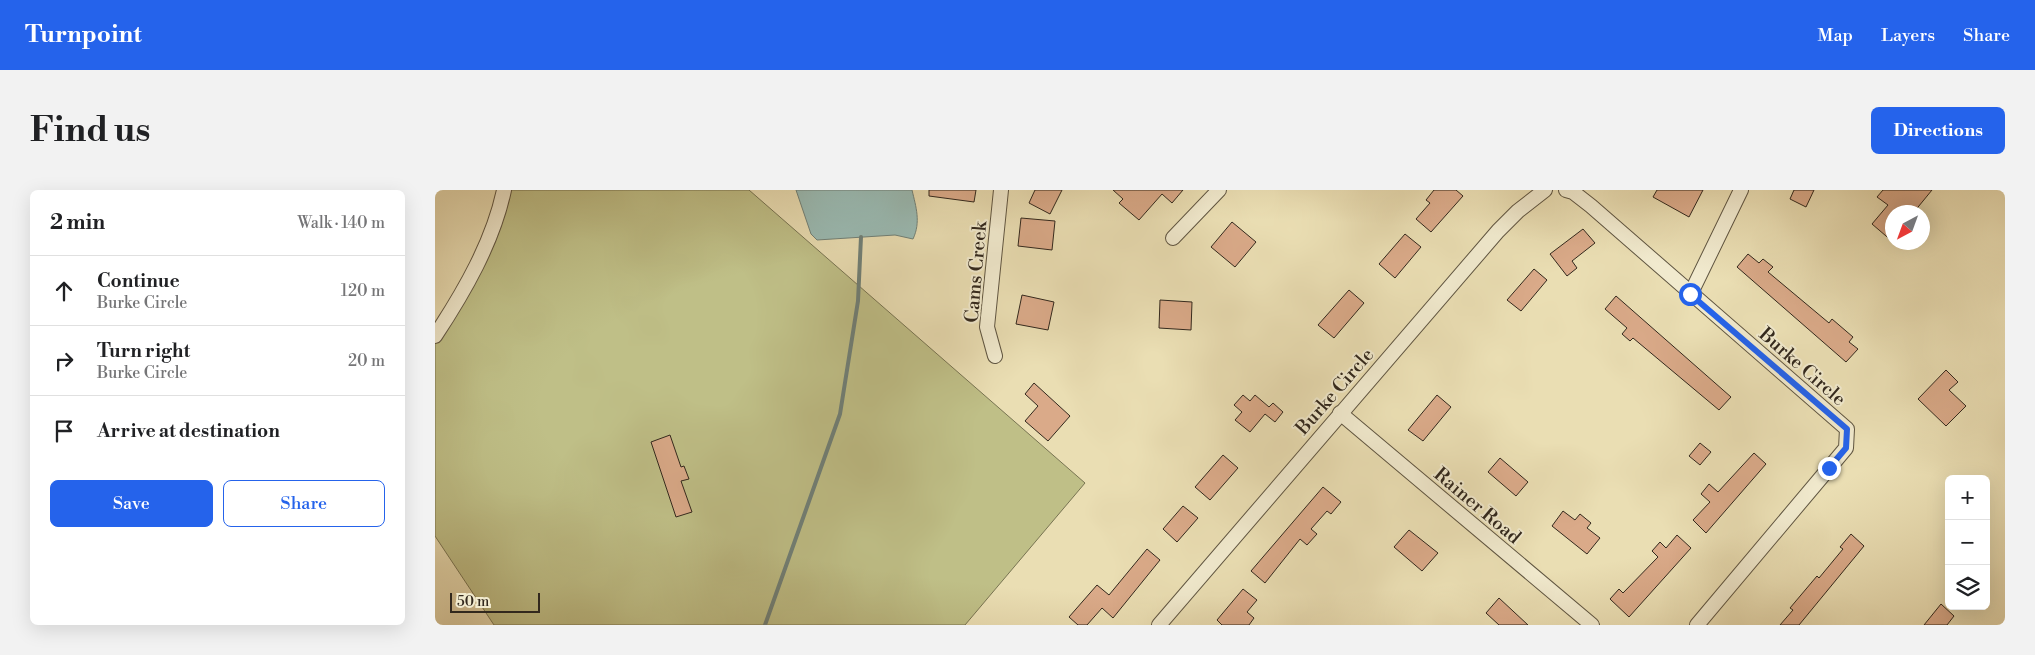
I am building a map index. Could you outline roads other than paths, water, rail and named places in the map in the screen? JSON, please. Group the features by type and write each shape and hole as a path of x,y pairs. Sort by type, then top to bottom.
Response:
{"street":[{"path":"435,336 451,311 482,251 499,212 504,190"},
{"name":"Cams Creek","path":"995,356 987,327 1001,190"},
{"path":"1173,238 1219,190"},
{"name":"Burke Circle","path":"1159,625 1498,231 1518,211 1545,190"},
{"name":"Burke Circle","path":"1566,190 1573,192 1591,206 1847,429 1846,448 1697,625"},
{"path":"1690,294 1741,190"},
{"name":"Rainer Road","path":"1340,413 1592,625"}],"water":[{"path":"796,190 912,190 917,221 913,239 895,235 817,240 811,234"}],"waterway":[{"path":"765,625 840,414 858,301 861,237"}]}
